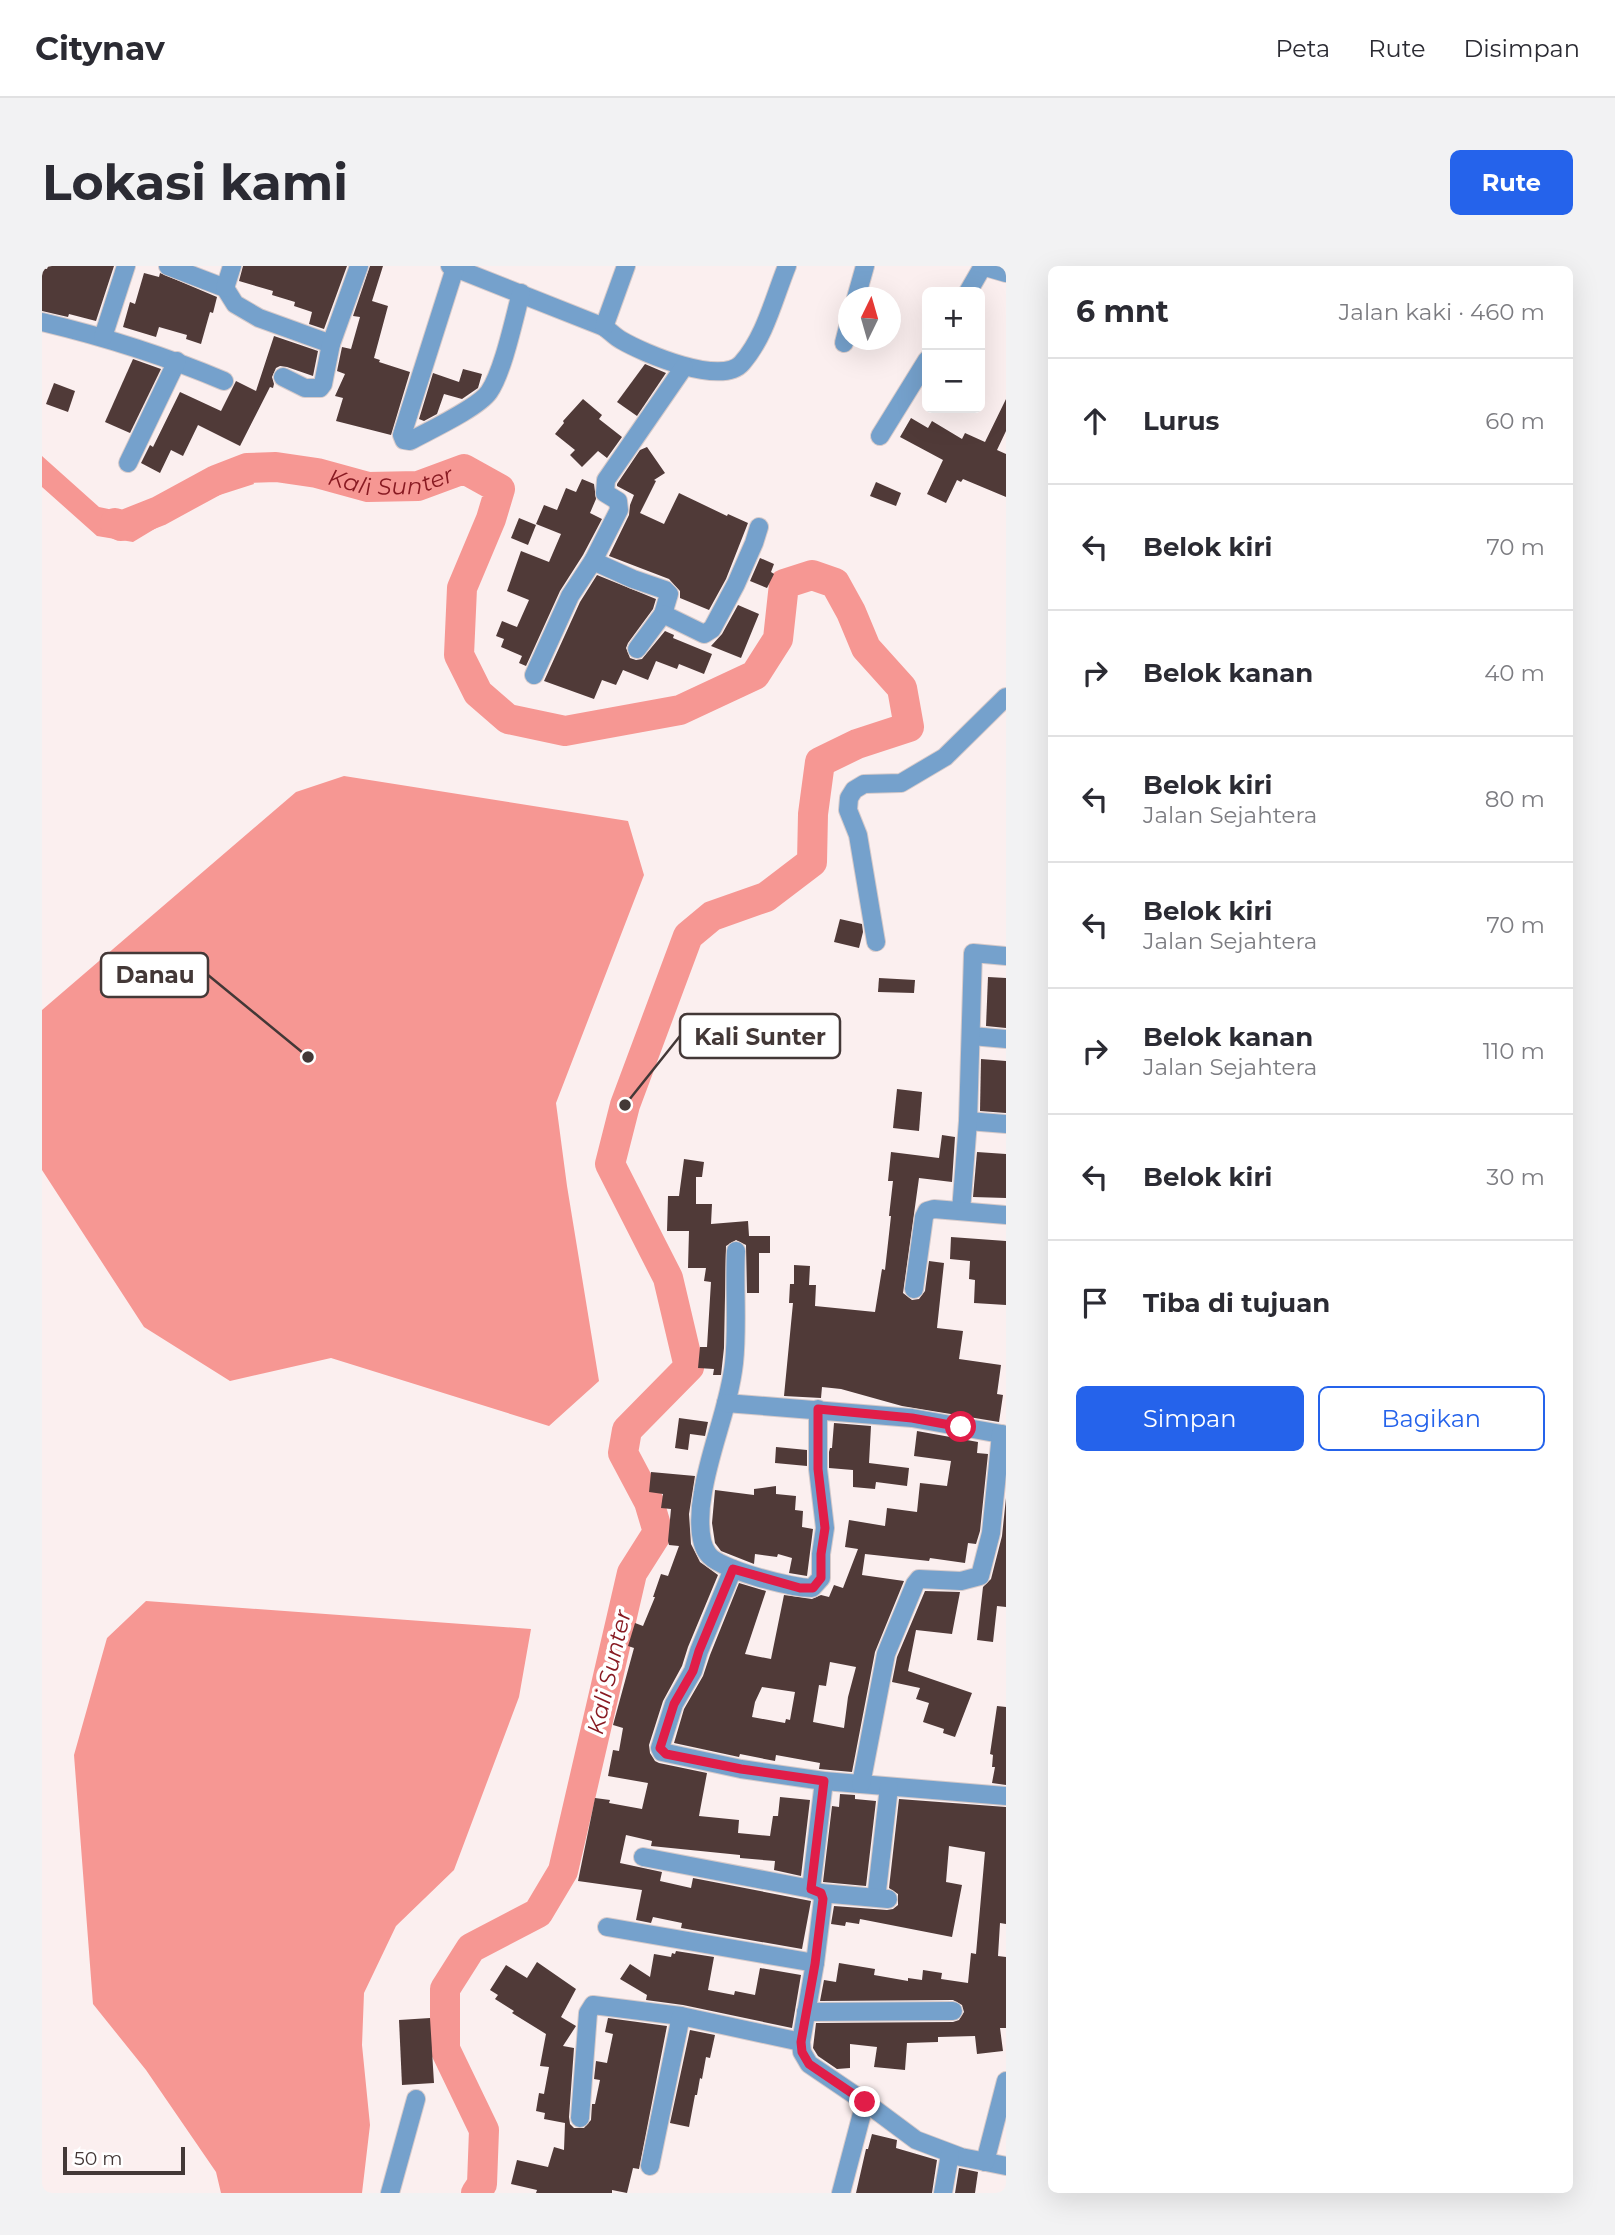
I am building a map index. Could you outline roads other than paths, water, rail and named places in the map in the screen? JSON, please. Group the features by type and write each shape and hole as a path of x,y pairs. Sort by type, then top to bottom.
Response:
{"street":[{"path":"103,337 126,266"},
{"path":"168,266 225,288 235,304 244,311 331,344"},
{"path":"225,288 232,266"},
{"path":"283,377 305,388 320,388 323,384 331,344 359,266"},
{"path":"604,327 626,266"},
{"path":"521,293 496,378 488,394 410,441 404,440 402,435 452,267 521,293 604,327 619,339 684,367 729,371 741,365 760,335 787,266"},
{"path":"859,287 865,266"},
{"path":"971,287 982,266 1006,273"},
{"path":"42,322 103,337 177,361 224,381"},
{"path":"128,463 177,361"},
{"path":"534,675 570,596 593,561 619,510 618,501 605,493 606,480 684,367"},
{"path":"880,436 922,368"},
{"path":"663,614 696,632 704,634 712,629 740,574 759,527"},
{"path":"593,561 665,590 669,598 663,614 637,649"},
{"path":"876,942 858,835 848,810 853,790 864,784 901,783 945,757 1006,697"},
{"path":"961,1211 972,1036 970,953 1006,956"},
{"path":"972,1036 1006,1039"},
{"path":"968,1121 1006,1124"},
{"path":"914,1289 924,1217 928,1211 934,1209 1006,1215"},
{"path":"736,1251 734,1362 699,1517 708,1554 733,1569 800,1588 813,1588 821,1578 825,1528 818,1469 818,1409"},
{"path":"726,1403 912,1418 1004,1434 991,1533 980,1576 961,1581 919,1579 915,1584 886,1654 861,1784"},
{"path":"733,1569 693,1671 674,1704 660,1748 662,1752 741,1769 824,1781 1006,1796"},
{"path":"824,1781 816,1891 823,1899 801,2042 802,2052 809,2064 916,2140 950,2154 1006,2166"},
{"path":"643,1857 816,1891 883,1895 889,1787"},
{"path":"607,1927 815,1964"},
{"path":"580,2118 588,2012 593,2005 681,2016 801,2042"},
{"path":"807,2012 953,2011"},
{"path":"650,2166 681,2016"},
{"path":"985,2162 1006,2081"},
{"path":"390,2193 416,2099"},
{"path":"841,2193 865,2102"},
{"path":"943,2193 950,2154"}],"waterway":[{"name":"Kali Sunter","path":"115,523 121,526 159,511 216,480 247,468 276,467 317,473 368,487 418,486 464,469 500,489 491,519 462,588 459,655 478,693 508,719 565,731 680,710 755,675 778,639 784,584 812,575 835,583 866,648 902,688 909,727 857,744 820,762 813,814 812,862 766,897 712,916 688,936 625,1105 610,1164 668,1278 689,1367 627,1430 623,1453 649,1502 658,1532 632,1573 563,1871 538,1913 471,1948 445,1989 445,2049 484,2130 482,2184 476,2193"}],"place":[{"name":"Danau","path":"308,1057"},
{"name":"Kali Sunter","path":"625,1105"}]}
